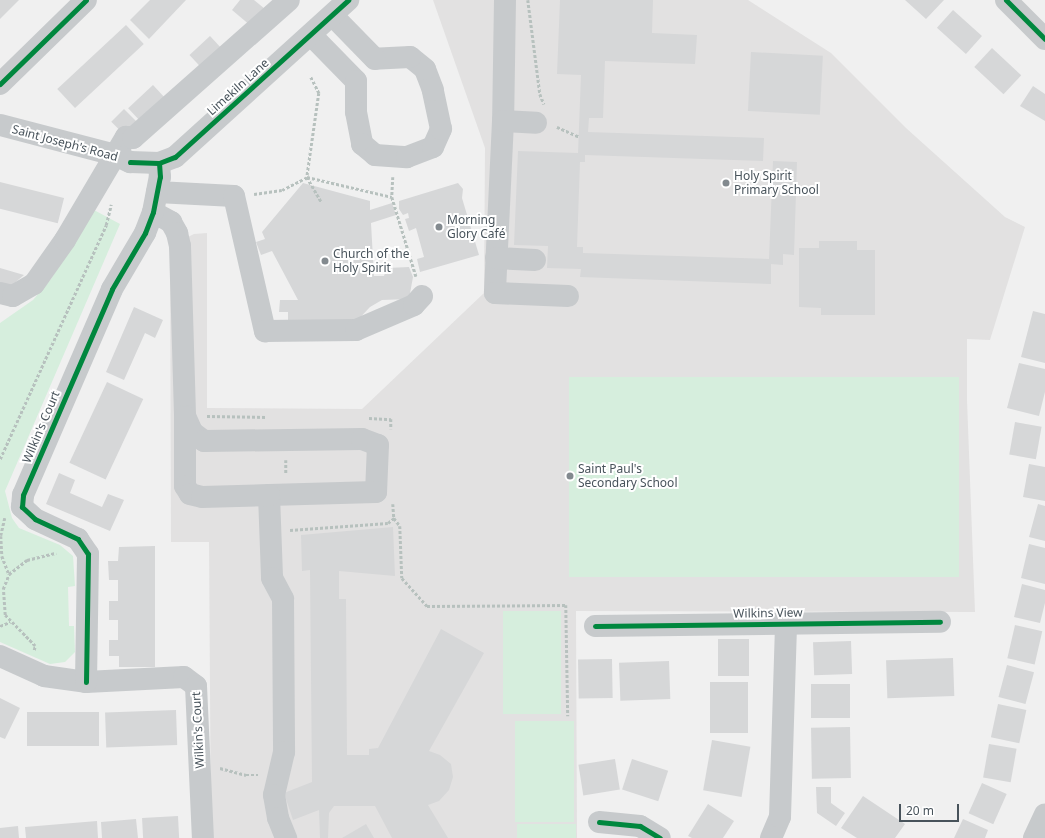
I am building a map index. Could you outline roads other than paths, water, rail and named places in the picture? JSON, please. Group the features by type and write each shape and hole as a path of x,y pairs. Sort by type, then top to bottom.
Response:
{"street":[{"path":"0,84 86,0"},
{"path":"0,293 13,296 34,284 123,158 126,137 133,138 289,0"},
{"name":"Limekiln Lane","path":"123,158 159,162 175,157 348,0"},
{"path":"505,0 503,121 495,293 568,296"},
{"path":"1006,0 1045,38"},
{"path":"332,16 375,59"},
{"path":"311,35 356,80"},
{"path":"410,56 425,69 441,129 433,147 407,157 375,155 362,144 356,112 356,80 375,59 410,56"},
{"path":"503,121 545,118"},
{"name":"Saint Joseph's Road","path":"0,125 123,158"},
{"name":"Wilkin's Court","path":"86,682 88,554 78,539 35,519 22,507 23,495 112,289 145,233 155,202 160,177 159,162"},
{"path":"155,202 234,196 264,331 356,330 414,305 422,296"},
{"path":"155,202 178,233 180,246 185,416 185,486 190,494 202,497 376,492 378,445 362,439 204,441 192,432 185,416"},
{"path":"496,258 535,260"},
{"path":"270,495 272,578 283,599 284,752 274,795 278,818 286,838"},
{"name":"Wilkins View","path":"595,626 940,622"},
{"name":"Wilkins View","path":"777,836 780,817 786,623"},
{"name":"Wilkin's Court","path":"0,656 44,676 86,682 184,677 196,686 203,838"},
{"path":"1034,838 1045,814"},
{"path":"599,822 640,826 660,838"}],"place":[{"name":"Holy Spirit Primary School","path":"726,183"},
{"name":"Morning Glory Café","path":"439,227"},
{"name":"Church of the Holy Spirit","path":"325,261"},
{"name":"Saint Paul's Secondary School","path":"570,476"}]}
